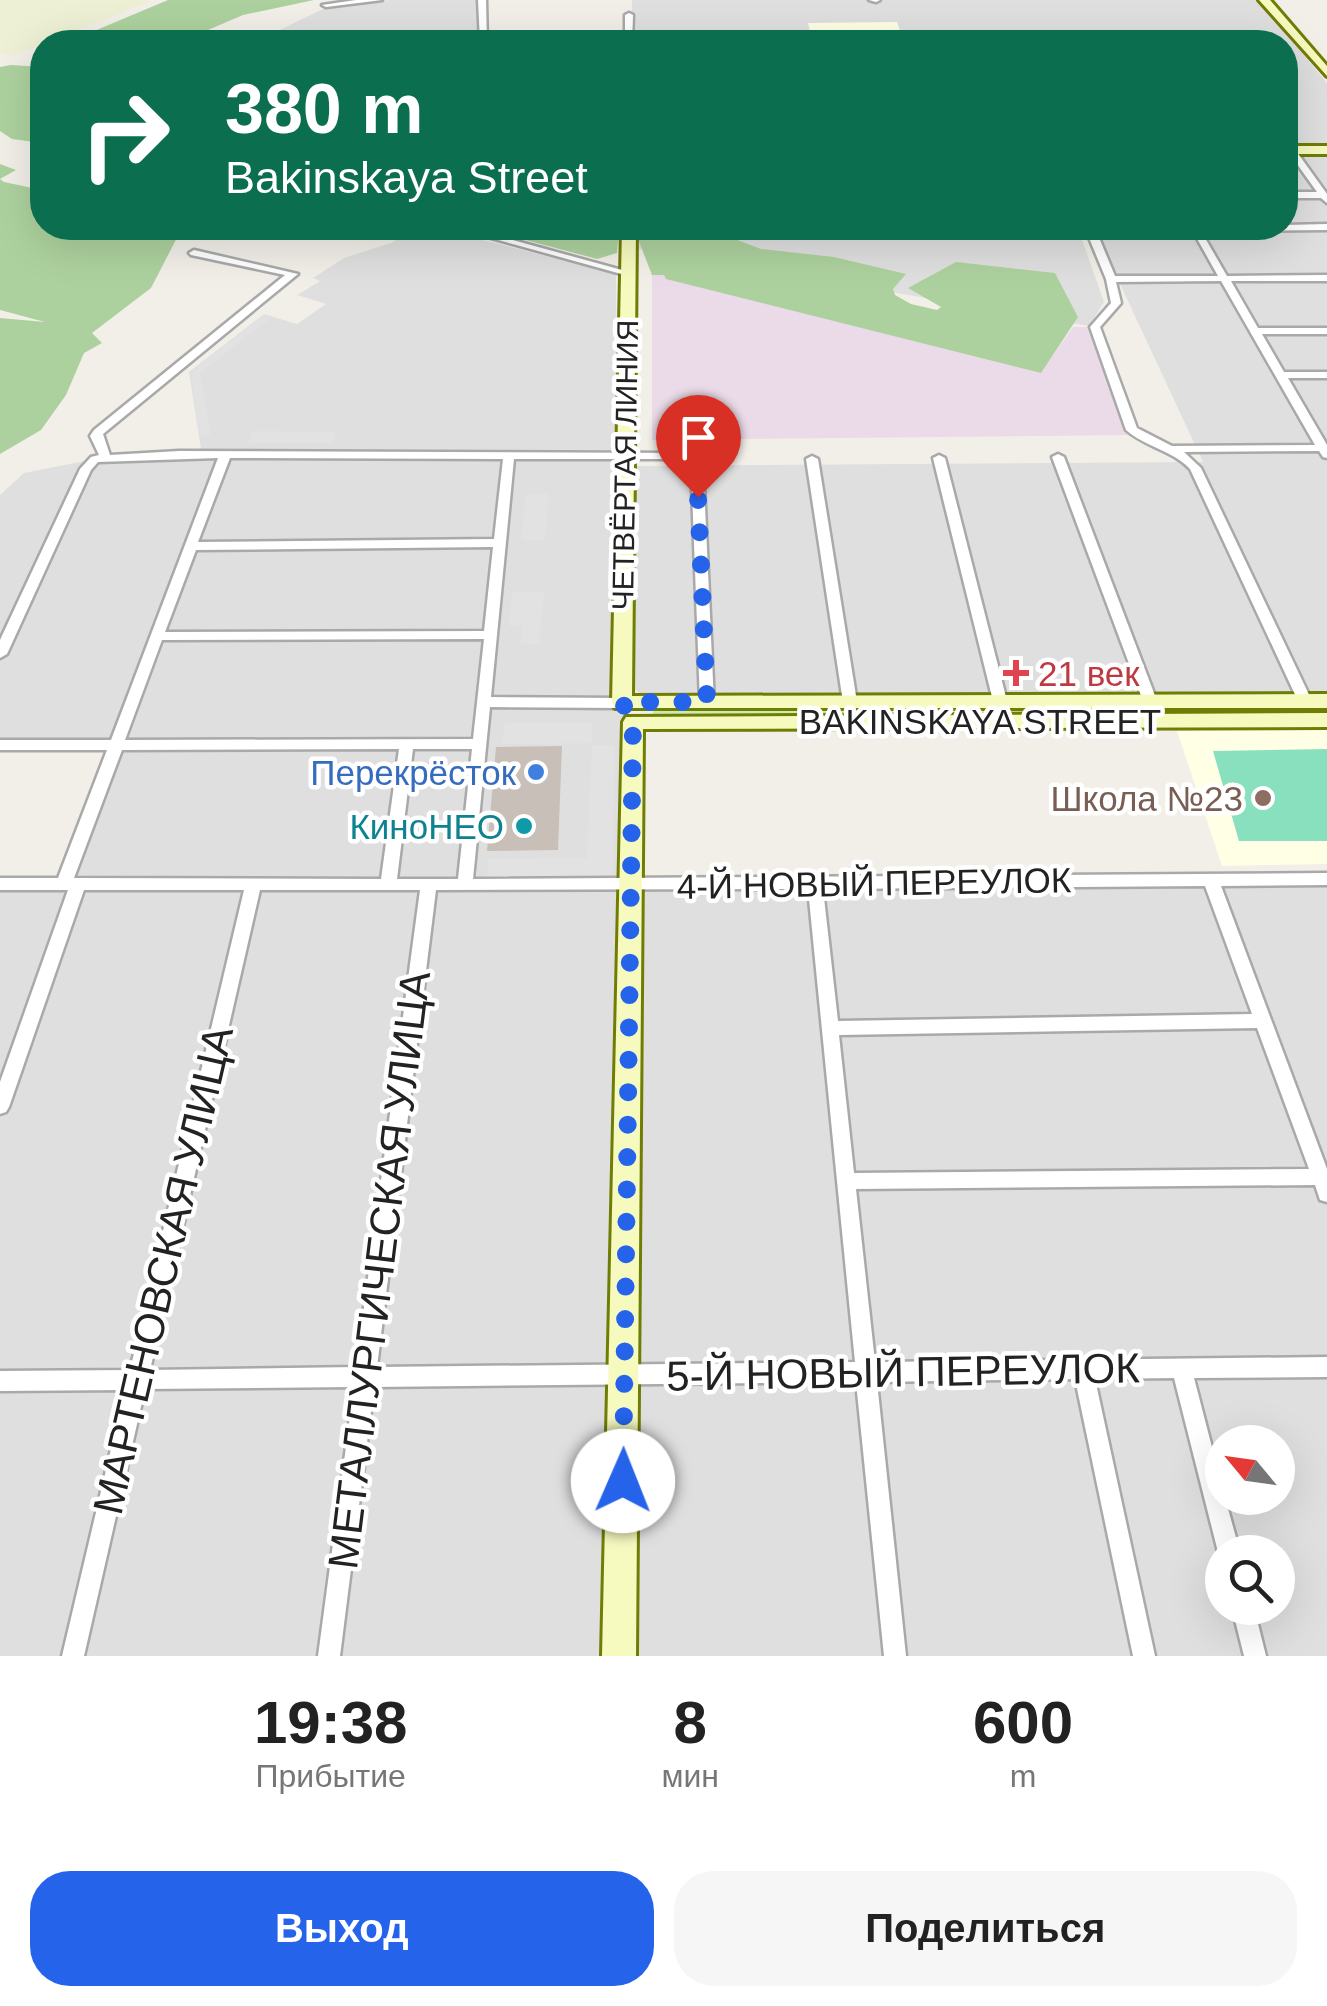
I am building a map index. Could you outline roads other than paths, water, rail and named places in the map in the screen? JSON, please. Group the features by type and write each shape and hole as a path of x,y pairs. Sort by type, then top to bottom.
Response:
{"street":[{"path":"326,6 378,0"},
{"path":"482,0 483,30"},
{"path":"1264,0 1291,30"},
{"path":"1280,0 1327,53"},
{"path":"629,14 630,30"},
{"path":"1283,20 1300,20"},
{"path":"1298,38 1327,73"},
{"path":"1298,150 1327,150"},
{"path":"1298,163 1325,198"},
{"path":"1298,196 1325,198"},
{"path":"1298,228 1327,228"},
{"path":"505,240 628,273"},
{"name":"ЧЕТВЁРТАЯ ЛИНИЯ","path":"619,1656 631,885 625,457 629,240"},
{"path":"1095,240 1111,279 1116,304 1095,328 1132,430 1187,456 1196,468 1316,701"},
{"path":"1202,240 1326,451"},
{"path":"100,458 98,432 293,274 194,253"},
{"path":"1111,279 1327,278"},
{"path":"1255,331 1327,331"},
{"path":"1280,375 1327,375"},
{"path":"1170,449 1326,451"},
{"path":"0,1107 115,745 225,455"},
{"path":"464,885 509,455"},
{"path":"0,654 86,469 100,458 682,456 697,462 707,702"},
{"path":"1058,457 1150,701"},
{"path":"939,458 1000,701"},
{"path":"812,459 850,702"},
{"path":"190,546 500,543"},
{"path":"157,636 491,635"},
{"name":"BAKINSKAYA STREET","path":"627,712 707,702 1000,701 1074,710 1150,701 1316,701"},
{"name":"BAKINSKAYA STREET","path":"484,702 627,712 1074,710 1327,720"},
{"path":"388,885 407,744"},
{"path":"0,745 480,744"},
{"name":"4-Й НОВЫЙ ПЕРЕУЛОК","path":"0,884 631,885 1327,879"},
{"path":"844,1180 1324,1186 1211,880"},
{"name":"МАРТЕНОВСКАЯ УЛИЦА","path":"73,1656 254,884"},
{"path":"814,884 895,1656"},
{"name":"МЕТАЛЛУРГИЧЕСКАЯ УЛИЦА","path":"329,1656 430,885"},
{"path":"829,1028 1263,1021"},
{"name":"5-Й НОВЫЙ ПЕРЕУЛОК","path":"0,1381 1327,1367"},
{"path":"1181,1368 1224,1535"},
{"path":"1082,1371 1144,1656"},
{"path":"1247,1625 1255,1656"}],"place":[{"name":"21 век","path":"1016,673"},
{"name":"Перекрёсток","path":"536,772"},
{"name":"Школа №23","path":"1263,798"},
{"name":"КиноНЕО","path":"524,826"}]}
